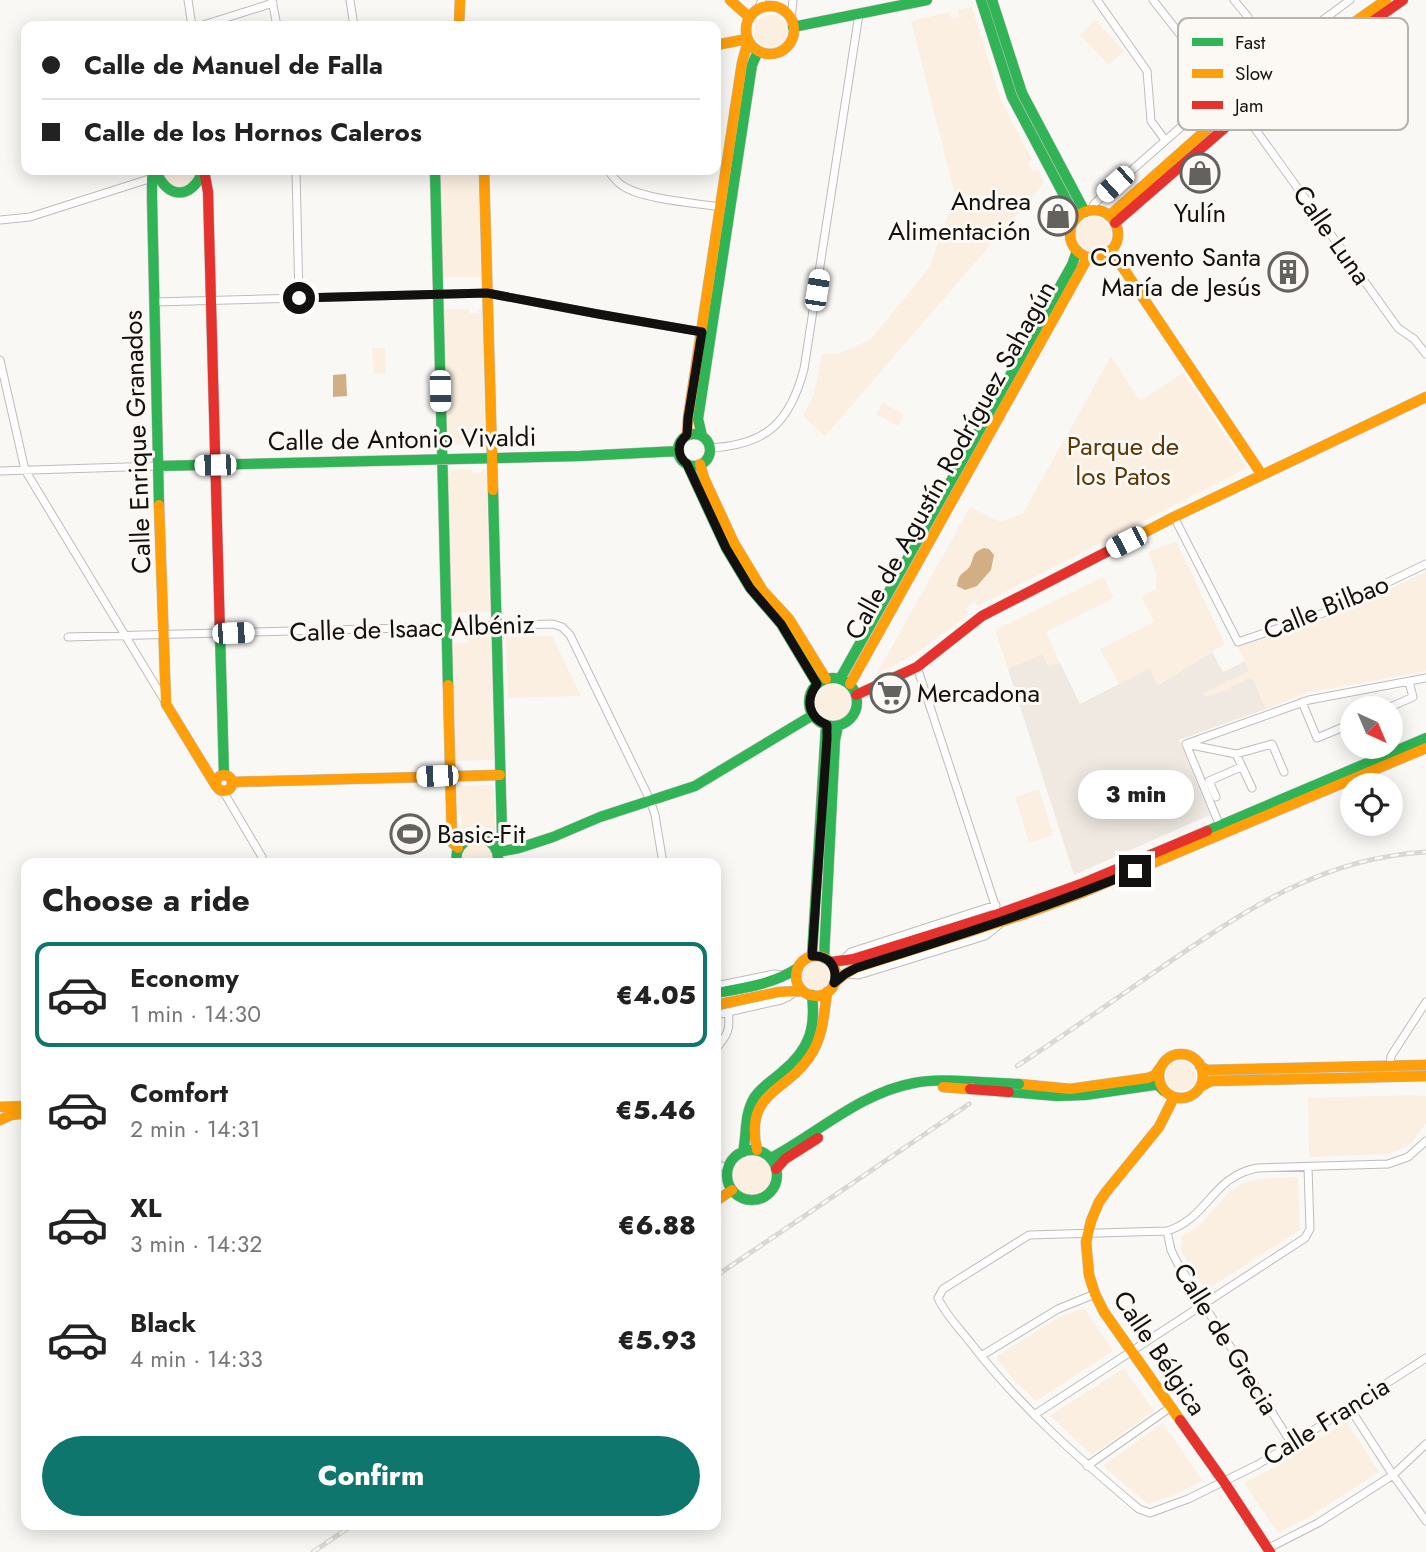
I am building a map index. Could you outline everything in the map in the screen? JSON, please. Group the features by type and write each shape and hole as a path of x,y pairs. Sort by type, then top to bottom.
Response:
{"main road":[{"path":"459,21 460,0"},
{"path":"730,0 761,7 783,5 792,24 791,40 783,50 771,54 758,51 748,40"},
{"path":"792,24 927,0"},
{"path":"981,0 1013,97 1076,218"},
{"path":"992,0 1022,93 1080,205 1088,211"},
{"path":"1360,18 1386,0"},
{"path":"1377,18 1403,0"},
{"path":"687,435 742,63 748,40 746,28 761,7"},
{"path":"721,44 748,40"},
{"path":"702,436 698,419 752,65 758,51"},
{"path":"1112,219 1207,130"},
{"path":"1112,219 1221,130"},
{"path":"155,175 166,188 180,192 194,188 201,175"},
{"name":"Calle Enrique Granados","path":"155,175 158,466 166,704"},
{"path":"204,175 208,192 223,757 228,778"},
{"path":"435,175 452,842 458,848"},
{"path":"484,175 502,834 498,855"},
{"path":"1088,211 1100,211 1112,219 1117,233 1111,250 1097,258 1077,251 1071,241 1070,229 1076,218 1088,211"},
{"path":"1111,250 1262,475"},
{"name":"Calle de Agustín Rodríguez Sahagún","path":"845,682 1072,265 1077,251"},
{"name":"Calle de Agustín Rodríguez Sahagún","path":"845,682 1088,257"},
{"path":"856,695 917,667 982,616 1174,517 1426,397"},
{"path":"687,464 700,464 708,458 710,448 702,436 687,435 681,441 679,451 682,460 687,464 732,558 750,588 781,624 821,682"},
{"name":"Calle de Antonio Vivaldi","path":"158,466 580,456 679,451"},
{"path":"700,464 734,543 763,591 789,619 821,682"},
{"path":"833,678 845,682 856,695 857,708 850,720 832,725 818,721 809,704 813,688 833,678"},
{"path":"166,704 220,788"},
{"path":"498,855 702,782 813,715"},
{"path":"812,956 832,725"},
{"path":"757,1150 754,1127 757,1114 772,1090 804,1065 815,1049 835,972 827,960 835,740 832,725"},
{"path":"721,1004 779,992 820,995 856,968 1081,884 1426,738"},
{"path":"721,992 776,981 787,976 812,956 827,960 853,959 1000,913 1084,892 1426,748"},
{"path":"203,764 215,765 223,757"},
{"path":"220,788 217,778 500,775"},
{"path":"456,858 458,848 466,840 478,837 489,841 498,855"},
{"path":"743,1152 747,1111 754,1097 766,1083 797,1059 813,1030 814,1012 797,981 797,968"},
{"path":"771,1158 867,1100 912,1084 943,1080 1085,1088 1155,1075 1168,1059 1179,1055 1191,1057 1207,1070 1426,1065"},
{"path":"776,1169 785,1159 869,1105 891,1096 943,1087 1072,1096 1158,1085 1169,1094 1188,1097 1195,1093 1203,1077 1200,1066"},
{"path":"1160,1068 1159,1080 1169,1094"},
{"path":"1199,1087 1211,1081 1426,1076"},
{"name":"Calle Bélgica","path":"1169,1094 1159,1127 1099,1202 1087,1234 1089,1275 1104,1312 1270,1550"},
{"path":"0,1107 21,1108"},
{"path":"0,1120 21,1110"},
{"path":"757,1150 771,1158 777,1176 772,1190 760,1199 745,1199 732,1190 729,1168 734,1158 743,1152 757,1150"},
{"path":"721,1198 732,1190"}],"street":[{"path":"188,0 191,21"},
{"path":"350,0 353,21"},
{"path":"792,24 793,0"},
{"path":"1097,0 1147,71 1152,121 1165,139"},
{"path":"1153,0 1178,32"},
{"path":"1234,0 1248,17"},
{"path":"1325,18 1350,0"},
{"path":"215,21 273,1 276,21"},
{"path":"710,448 747,443 767,432 783,417 797,393 804,369 859,14"},
{"path":"1088,211 1178,129"},
{"name":"Calle Luna","path":"1256,130 1398,328 1414,339 1426,354"},
{"path":"0,220 30,217 155,175"},
{"path":"296,175 299,298"},
{"path":"612,175 622,186 637,193 720,207"},
{"path":"155,302 487,293 702,332"},
{"path":"0,360 25,470 166,704"},
{"name":"Calle de Antonio Vivaldi","path":"0,471 158,466"},
{"name":"Calle Bilbao","path":"1174,517 1238,642 1326,612 1426,564"},
{"name":"Calle de Isaac Albéniz","path":"68,637 553,624 562,627 570,635 650,800 662,858"},
{"path":"917,667 1000,913"},
{"path":"1186,744 1302,702 1426,678"},
{"path":"1404,702 1413,698 1409,682"},
{"path":"1302,702 1317,738 1340,728"},
{"path":"1186,744 1236,754 1272,744 1284,772"},
{"path":"1186,744 1220,826"},
{"path":"1236,754 1252,788"},
{"path":"1216,797 1209,781 1241,767"},
{"path":"220,788 262,857"},
{"path":"721,985 774,974 787,976"},
{"path":"721,1014 804,992"},
{"path":"1390,1065 1391,1056 1426,1002"},
{"path":"721,1042 730,1024 728,1012"},
{"path":"1171,1407 1087,1466 1006,1388 940,1303 940,1292 1028,1235 1167,1231 1190,1220 1227,1180 1240,1172 1257,1168 1395,1163 1424,1146"},
{"path":"721,1166 729,1168"},
{"path":"1034,1415 1308,1235 1308,1167"},
{"name":"Calle de Grecia","path":"1167,1231 1174,1257 1293,1444"},
{"path":"981,1356 1058,1309 1095,1294"},
{"name":"Calle Francia","path":"1087,1466 1139,1509 1146,1513 1154,1512 1188,1499 1271,1458 1426,1358"},
{"path":"1349,1408 1426,1521"},
{"path":"1270,1550 1393,1475 1426,1444"}],"shaded area":[{"path":"346,374 347,396 333,397 333,375"},
{"path":"984,548 994,555 991,570 977,586 965,590 957,586 960,575 970,566 975,553"},
{"path":"1212,652 1223,672 1246,661 1266,709 1179,740 1210,815 1074,875 1008,669 1042,654 1048,666 1060,663 1080,704 1150,668 1158,685"}],"green space":[{"path":"972,7 1001,101 1032,160 1028,162 1032,171 1038,169 1044,183 825,436 803,416 814,394 822,354 837,354 870,340 929,268 955,195 911,21 950,12 951,18 959,17 958,10"},
{"path":"771,15 783,20 788,32 783,44 771,49 759,44 754,32 759,20"},
{"path":"1095,20 1124,51 1109,65 1080,35"},
{"path":"163,175 195,175 193,181 182,187 168,183"},
{"path":"440,175 478,175 481,277 442,277"},
{"path":"1093,217 1106,222 1111,235 1106,248 1093,253 1080,248 1075,235 1080,222"},
{"path":"444,309 469,309 469,313 482,310 485,444 446,445"},
{"path":"372,348 385,348 386,373 374,374"},
{"name":"Parque de los Patos","path":"1111,356 1140,401 1183,373 1247,468 978,606 974,602 965,609 969,614 920,651 876,675 970,507 1001,522 1023,513"},
{"path":"883,402 904,415 898,426 876,414"},
{"path":"471,469 473,473 486,469 490,612 451,613 448,470"},
{"path":"1176,541 1225,644 1157,685 1150,668 1119,684 1100,649 1154,622 1142,597 1156,589 1156,575 1148,552"},
{"path":"1426,572 1426,671 1307,693 1266,709 1252,678 1230,687 1231,689 1205,697 1203,693 1249,671 1238,647 1319,621"},
{"path":"1103,577 1114,598 1046,632 1060,663 1048,666 1042,654 1008,669 995,630"},
{"path":"552,636 581,696 508,698 506,637"},
{"path":"452,637 454,643 468,643 468,637 489,637 491,640 494,760 455,761"},
{"path":"833,684 846,689 851,702 846,715 833,720 820,715 815,702 820,689"},
{"path":"493,785 496,832 476,826 457,833 456,826 462,825 462,815 456,814 457,786"},
{"path":"1039,789 1053,835 1029,843 1015,797"},
{"path":"480,841 487,845 494,858 461,858 465,848"},
{"path":"816,962 826,966 830,976 826,986 816,990 806,986 802,976 806,966"},
{"path":"1181,1061 1192,1065 1196,1076 1192,1087 1181,1091 1170,1087 1166,1076 1170,1065"},
{"path":"1426,1096 1426,1123 1405,1147 1388,1154 1309,1157 1308,1098"},
{"path":"753,1157 766,1163 772,1176 766,1189 753,1195 740,1189 734,1176 740,1163"},
{"path":"1298,1177 1300,1230 1206,1290 1182,1253 1181,1237 1200,1225 1228,1193 1243,1183 1258,1179"},
{"path":"1084,1308 1113,1351 1036,1401 1017,1383 997,1356 1059,1317"},
{"path":"1124,1368 1154,1411 1092,1455 1051,1415"},
{"path":"1346,1421 1379,1472 1307,1518 1278,1533 1244,1483 1279,1465"},
{"path":"1163,1423 1203,1481 1148,1504 1104,1467"}],"railway":[{"path":"1017,1066 1224,926 1286,890 1352,864 1388,856 1426,852"},
{"path":"721,1273 969,1104"},
{"path":"313,1552 345,1530"}],"traffic: fast":[{"path":"793,27 927,0"},
{"path":"981,0 1012,97 1076,218"},
{"path":"992,0 1022,93 1085,212"},
{"path":"702,436 698,419 752,65 758,51"},
{"path":"158,175 166,187 180,192 193,187 201,175"},
{"path":"435,175 448,685"},
{"path":"157,177 152,178 152,198 159,505"},
{"path":"840,679 1072,265 1077,251"},
{"path":"694,434 705,439 710,450 705,461 694,466 683,461 678,450 683,439 694,434"},
{"path":"158,466 580,456 679,451"},
{"path":"687,464 726,548 750,588 781,624 817,684"},
{"path":"493,490 502,834 497,850"},
{"path":"220,634 224,775"},
{"path":"833,678 850,685 857,702 850,719 833,726 816,719 809,702 816,685 833,678"},
{"path":"498,852 553,837 600,817 695,786 813,715"},
{"path":"812,956 826,725"},
{"path":"824,958 835,740 838,726"},
{"path":"1207,831 1426,738"},
{"path":"456,858 460,846 465,841 477,838 489,841 494,846 498,858"},
{"path":"721,992 769,982 798,968"},
{"path":"743,1152 747,1118 754,1098 791,1064 809,1038 813,1018 812,995"},
{"path":"771,1158 857,1105 894,1088 930,1081 979,1082"},
{"path":"979,1082 1019,1084"},
{"path":"1009,1092 1057,1096 1085,1095 1154,1085 1164,1091"},
{"path":"752,1150 769,1158 777,1175 769,1192 752,1200 735,1192 727,1175 735,1158 752,1150"}],"traffic: slow":[{"path":"459,21 460,0"},
{"path":"730,0 749,17"},
{"path":"1360,18 1386,0"},
{"path":"770,6 787,13 794,30 787,47 770,54 753,47 746,30 753,13 770,6"},
{"path":"721,44 747,39"},
{"path":"687,435 742,63 748,41"},
{"path":"1109,216 1206,130"},
{"path":"484,175 493,490"},
{"path":"1094,210 1111,217 1118,234 1111,251 1094,258 1077,251 1070,234 1077,217 1094,210"},
{"path":"1111,250 1262,475"},
{"path":"850,684 1088,257"},
{"path":"1124,543 1426,397"},
{"path":"700,464 734,543 763,591 789,619 826,679"},
{"path":"159,505 166,704 216,786"},
{"path":"448,685 452,842 458,848"},
{"path":"834,983 856,968 1022,915 1084,892 1426,748"},
{"path":"224,775 230,777 232,783 230,789 224,791 218,789 216,783 218,777 224,775"},
{"path":"232,782 500,775"},
{"path":"816,956 830,962 836,976 830,990 816,996 802,990 796,976 802,962 816,956"},
{"path":"721,1004 779,992 803,991"},
{"path":"757,1150 756,1116 770,1095 810,1056 818,1041 827,992"},
{"path":"1181,1054 1196,1061 1203,1076 1196,1091 1181,1098 1166,1091 1159,1076 1166,1061 1181,1054"},
{"path":"1200,1066 1207,1070 1426,1065"},
{"path":"1019,1084 1070,1089 1148,1078 1155,1075 1160,1068"},
{"path":"1200,1087 1211,1081 1426,1076"},
{"path":"943,1087 970,1089"},
{"path":"1174,1097 1159,1127 1099,1202 1086,1242 1089,1275 1104,1312 1180,1420"},
{"path":"0,1107 21,1106"},
{"path":"0,1120 21,1114"},
{"path":"721,1198 732,1190"}],"traffic: jam":[{"path":"1377,18 1403,0"},
{"path":"1115,223 1222,130"},
{"path":"205,175 208,192 220,634"},
{"path":"856,695 917,667 982,616 1124,543"},
{"path":"831,962 853,959 998,914 1081,884 1207,831"},
{"path":"970,1089 1009,1092"},
{"path":"776,1169 785,1159 818,1138"},
{"path":"1180,1420 1270,1552"}],"place":[{"name":"Yulín","path":"1200,173"},
{"name":"Andrea Alimentación","path":"1058,216"},
{"name":"Convento Santa María de Jesús","path":"1288,272"},
{"name":"Mercadona","path":"890,693"},
{"name":"Basic-Fit","path":"410,834"}],"route":[{"path":"299,298 487,293 702,332 687,435 679,446 680,456 687,464 726,548 750,588 781,624 817,684 809,699 810,710 818,721 827,725 827,739 812,956 831,962 835,972 834,983 856,968 1022,915 1135,871"}]}
